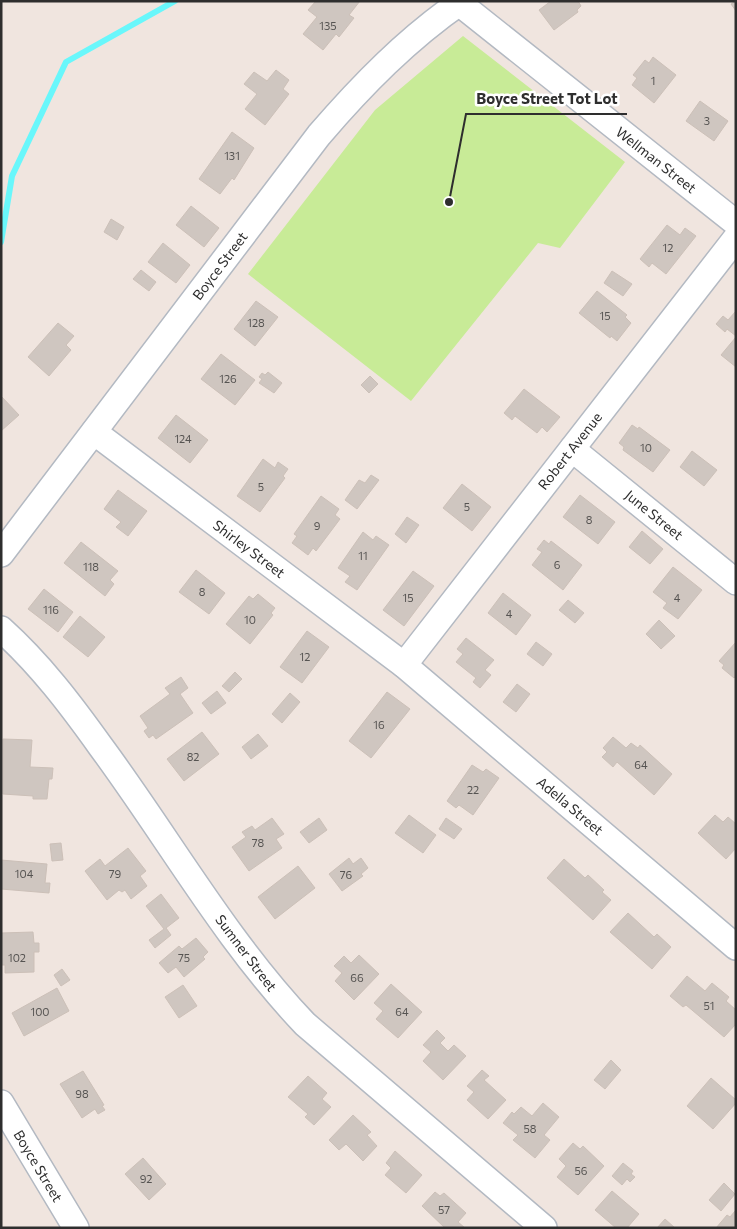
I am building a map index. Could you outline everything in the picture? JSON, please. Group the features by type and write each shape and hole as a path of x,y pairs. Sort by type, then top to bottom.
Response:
{"street":[{"name":"Wellman Street","path":"461,2 736,223"},
{"name":"Boyce Street","path":"1,554 319,135 357,91 394,54 461,2"},
{"name":"Robert Avenue","path":"404,665 736,238"},
{"name":"Shirley Street","path":"94,432 404,665"},
{"name":"June Street","path":"572,449 736,582"},
{"name":"Sumner Street","path":"1,629 41,668 71,705 130,786 207,900 274,990 305,1024 544,1228"},
{"name":"Adella Street","path":"404,665 736,947"},
{"name":"Boyce Street","path":"1,1103 76,1228"}],"green space":[{"path":"463,36 625,162 560,248 538,243 411,401 248,274 375,110"}],"building":[{"path":"316,1 360,1 349,15 354,18 339,37 336,34 323,50 303,34 317,17 308,10"},
{"path":"551,1 578,1 581,6 577,10 578,12 554,30 539,10"},
{"path":"736,1 736,11 731,4"},
{"path":"653,57 676,75 654,103 632,85 637,78 633,75 645,60 649,63"},
{"path":"276,70 289,80 283,89 289,94 265,125 245,109 257,94 244,84 254,72 267,81"},
{"path":"700,101 728,121 714,141 686,121"},
{"path":"232,132 254,148 234,180 232,178 220,194 199,179"},
{"path":"191,206 219,228 204,247 176,225"},
{"path":"111,219 124,227 117,240 104,232"},
{"path":"667,225 680,235 685,228 696,236 666,274 652,263 649,267 640,259"},
{"path":"163,243 190,265 176,283 148,262"},
{"path":"141,270 156,282 149,291 133,279"},
{"path":"612,271 632,284 623,296 604,283"},
{"path":"597,291 627,315 625,317 631,323 617,341 611,336 610,338 579,313"},
{"path":"256,301 278,317 255,346 234,329"},
{"path":"736,311 736,336 727,329 725,332 716,324 723,316 728,320"},
{"path":"58,323 74,336 66,345 71,350 49,376 28,357"},
{"path":"736,337 736,367 721,355"},
{"path":"221,354 255,380 235,405 201,379"},
{"path":"268,372 282,383 274,393 259,383 262,379 259,377 262,373 265,375"},
{"path":"370,376 378,384 369,393 361,385"},
{"path":"524,389 560,417 547,432 542,427 537,433 515,416 512,420 504,413"},
{"path":"1,396 19,415 1,431"},
{"path":"176,415 208,440 190,463 158,438"},
{"path":"632,425 638,429 639,427 670,450 653,472 623,450 624,447 619,443"},
{"path":"692,451 717,470 704,486 680,467"},
{"path":"263,459 275,468 278,462 288,469 283,476 285,478 260,512 237,496"},
{"path":"371,475 379,480 357,509 345,500 359,480 365,483"},
{"path":"462,484 491,507 472,531 443,508"},
{"path":"118,490 147,511 128,536 116,527 121,522 104,509"},
{"path":"580,495 615,522 598,544 563,517"},
{"path":"321,496 339,509 335,515 340,519 316,551 313,548 308,555 292,543 297,536 294,534"},
{"path":"407,517 419,525 406,543 395,534"},
{"path":"642,531 663,549 650,564 629,547"},
{"path":"363,532 373,540 376,536 389,545 357,590 345,582 350,576 338,568"},
{"path":"544,540 549,544 551,541 582,565 563,590 532,565 542,552 537,549"},
{"path":"81,542 118,571 110,580 114,584 105,596 64,563"},
{"path":"673,567 702,590 678,619 663,608 667,603 653,592"},
{"path":"196,570 225,593 209,614 179,592"},
{"path":"413,571 434,586 404,626 383,610"},
{"path":"44,589 73,612 58,632 28,609"},
{"path":"503,593 531,615 516,635 488,613"},
{"path":"258,594 275,608 271,613 273,615 250,644 226,624 249,596 253,599"},
{"path":"568,600 584,613 575,623 559,610"},
{"path":"80,616 105,637 88,657 63,637"},
{"path":"659,620 675,636 661,649 646,634"},
{"path":"307,631 329,647 302,683 280,667"},
{"path":"466,638 494,660 485,670 491,675 480,688 473,682 476,678 456,662 463,654 457,649"},
{"path":"536,642 552,654 543,666 527,654"},
{"path":"736,642 736,676 734,678 722,668 724,665 719,661"},
{"path":"235,672 242,679 229,692 222,686"},
{"path":"181,677 188,688 180,694 193,713 156,739 153,735 149,738 144,731 148,728 140,716 170,694 165,688"},
{"path":"517,684 530,694 516,712 503,702"},
{"path":"217,691 226,703 211,714 202,703"},
{"path":"387,692 410,709 371,758 349,741"},
{"path":"290,693 300,702 282,723 272,714"},
{"path":"202,732 219,754 184,781 167,759"},
{"path":"258,734 268,746 251,759 242,747"},
{"path":"613,737 626,748 631,743 638,748 640,745 672,774 654,795 617,762 613,767 602,757 607,752 603,748"},
{"path":"3,739 32,740 30,767 53,768 52,779 49,779 47,799 33,799 33,796 3,794"},
{"path":"472,765 483,772 486,769 499,778 473,815 459,805 456,808 447,801"},
{"path":"409,815 436,835 423,853 395,833"},
{"path":"715,815 723,822 728,817 736,824 736,848 726,859 698,833"},
{"path":"272,818 284,834 276,839 282,848 249,871 232,847 246,837 242,832 252,826 255,830"},
{"path":"319,818 327,830 309,843 300,832"},
{"path":"446,818 462,829 454,839 439,829"},
{"path":"61,843 63,860 52,861 50,844"},
{"path":"128,848 146,871 140,876 147,886 131,899 125,890 122,892 119,890 107,900 85,871 100,859 105,866"},
{"path":"349,858 353,864 361,858 368,868 361,874 363,876 342,891 329,874"},
{"path":"564,859 585,878 588,875 604,890 602,892 611,900 593,920 547,878"},
{"path":"1,860 47,864 45,883 50,883 49,893 1,889"},
{"path":"298,866 315,888 275,919 258,897"},
{"path":"161,894 179,918 166,928 171,935 155,948 149,940 164,929 146,906"},
{"path":"628,913 654,937 657,934 671,947 652,969 610,932"},
{"path":"33,932 34,943 39,943 39,952 34,952 34,972 5,973 5,965 1,965 1,933"},
{"path":"196,938 208,952 203,957 205,959 184,977 176,967 168,973 159,963 179,946 182,949"},
{"path":"359,955 379,974 354,1000 335,981 342,973 334,966 344,956 351,963"},
{"path":"62,969 70,980 61,986 54,975"},
{"path":"687,976 705,991 712,983 729,997 726,1001 736,1010 736,1024 724,1037 686,1005 683,1007 670,996"},
{"path":"391,984 422,1012 398,1038 376,1019 383,1011 374,1003"},
{"path":"183,985 197,1006 179,1018 165,997"},
{"path":"57,988 69,1011 24,1036 12,1013"},
{"path":"437,1030 445,1038 440,1043 448,1051 454,1045 466,1056 443,1080 423,1061 431,1052 423,1045"},
{"path":"611,1060 621,1070 605,1089 594,1080"},
{"path":"482,1070 489,1076 484,1080 506,1100 488,1119 467,1100 474,1092 467,1086"},
{"path":"83,1071 104,1105 102,1106 105,1110 98,1114 95,1109 82,1118 60,1084"},
{"path":"308,1076 327,1093 322,1099 331,1107 314,1125 305,1117 308,1114 288,1097"},
{"path":"711,1078 736,1100 736,1103 713,1129 687,1106"},
{"path":"543,1103 559,1117 544,1135 550,1140 535,1158 513,1140 518,1135 503,1123 512,1112 514,1114 521,1107 532,1116"},
{"path":"353,1115 371,1132 367,1135 377,1146 363,1161 346,1144 339,1150 329,1140"},
{"path":"573,1143 580,1149 583,1146 604,1166 578,1195 557,1177 566,1166 559,1159"},
{"path":"395,1151 422,1175 406,1193 385,1175 391,1168 386,1163"},
{"path":"143,1158 166,1184 149,1200 125,1174"},
{"path":"623,1163 633,1171 631,1174 635,1177 630,1182 627,1179 622,1185 612,1176"},
{"path":"724,1183 735,1194 721,1211 709,1200"},
{"path":"612,1191 639,1214 627,1228 616,1228 595,1210"},
{"path":"435,1192 440,1196 444,1193 466,1213 458,1222 465,1228 445,1228 422,1206"},
{"path":"735,1211 736,1225 734,1228 716,1228 727,1215 730,1217"},
{"path":"665,1219 675,1228 657,1228"}],"waterway":[{"path":"1,242 12,176 66,62 175,1"}],"place":[{"name":"Boyce Street Tot Lot","path":"449,202"}]}
